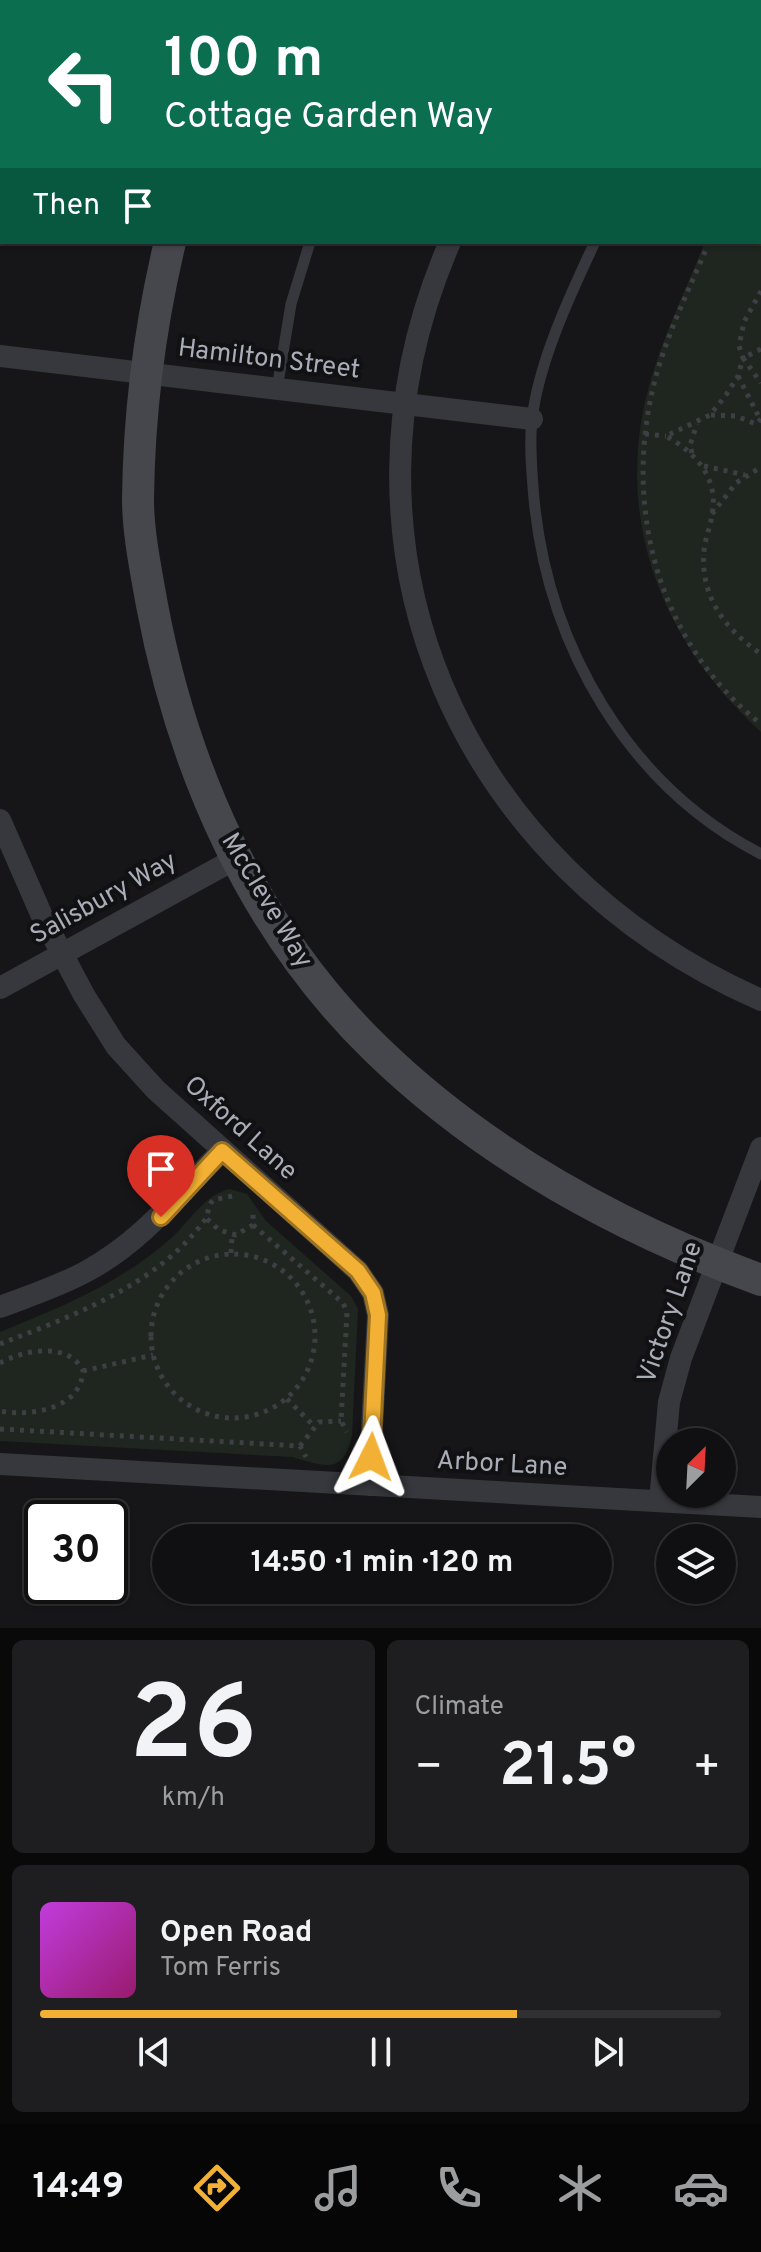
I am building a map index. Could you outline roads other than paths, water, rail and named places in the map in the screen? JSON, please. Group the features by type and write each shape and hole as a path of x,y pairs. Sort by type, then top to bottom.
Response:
{"street":[{"name":"McCleve Way","path":"170,244 153,313 138,502 151,601 183,736 235,859 292,951 333,1004 434,1102 549,1182 612,1216 716,1264 761,1280"},
{"path":"449,244 423,318 405,404 401,465 410,575 421,627 443,687 499,793 535,838 575,880 628,922 691,964 761,1000"},
{"name":"Hamilton Street","path":"0,356 532,419"},
{"name":"Oxford Lane","path":"0,820 18,867 116,1046 156,1090 358,1271 373,1293 378,1315 369,1485"},
{"name":"Salisbury Way","path":"0,988 235,859"},
{"name":"Victory Lane","path":"667,1428 669,1402 695,1314 761,1148"},
{"path":"0,1307 87,1271 124,1247 161,1217 222,1151"},
{"name":"Arbor Lane","path":"0,1464 656,1501"},
{"name":"Arbor Lane","path":"736,1506 761,1507"}],"lane":[{"path":"277,389 291,304 309,244"},
{"path":"594,244 552,345 532,419 533,482 545,567 571,651 594,694 653,771 697,812 761,854"}]}
